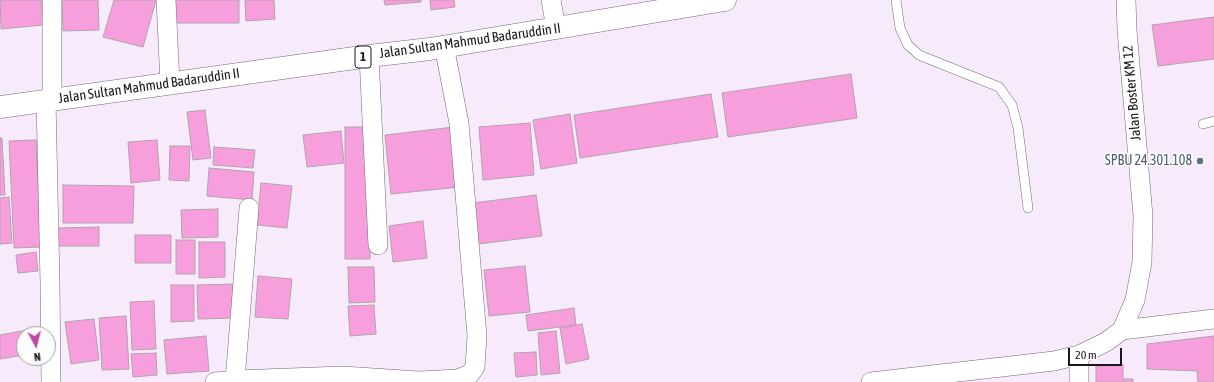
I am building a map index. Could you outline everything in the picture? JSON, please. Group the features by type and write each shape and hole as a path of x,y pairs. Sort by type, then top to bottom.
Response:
{"highway":[{"name":"Jalan Sultan Mahmud Badaruddin II","path":"0,107 369,56 430,49 446,45 725,0"}],"street":[{"path":"51,382 49,100 52,0"},
{"path":"166,0 170,83"},
{"path":"551,0 556,28"},
{"name":"Jalan Boster KM 12","path":"871,382 1054,361 1079,356 1106,342 1122,330 1135,300 1142,262 1143,216 1127,30 1126,0"},
{"path":"215,382 343,376 419,381 458,379 470,374 475,367 477,336 460,131 446,56 446,45"},
{"path":"369,56 378,245"},
{"path":"235,380 249,208"},
{"path":"1122,330 1214,319"},
{"path":"1079,356 1079,382"}],"lane":[{"path":"896,0 900,28 908,46 919,56 999,87 1012,105 1018,128 1028,208"},
{"path":"1203,124 1214,121"}],"building":[{"path":"0,0 41,0 43,25 1,29"},
{"path":"62,0 98,0 99,30 63,31"},
{"path":"114,0 156,0 143,47 103,37"},
{"path":"173,0 239,0 239,23 173,23"},
{"path":"245,0 274,0 275,19 246,21"},
{"path":"384,0 421,0 421,2 385,5"},
{"path":"430,0 454,0 455,7 431,10"},
{"path":"1214,17 1214,59 1158,66 1152,25"},
{"path":"851,74 857,118 728,137 722,93"},
{"path":"711,94 718,137 580,158 574,115"},
{"path":"205,110 211,158 193,160 187,112"},
{"path":"570,114 577,163 541,169 533,120"},
{"path":"530,123 534,175 483,180 479,127"},
{"path":"345,127 371,127 370,259 345,259"},
{"path":"454,127 460,187 391,194 385,135"},
{"path":"341,131 344,163 307,167 303,135"},
{"path":"0,138 2,138 5,195 0,195"},
{"path":"36,140 41,247 14,248 9,141"},
{"path":"157,140 160,180 131,183 128,142"},
{"path":"170,146 190,146 189,181 169,180"},
{"path":"214,147 255,150 253,168 213,165"},
{"path":"209,168 254,172 252,200 207,196"},
{"path":"261,183 292,186 287,228 257,225"},
{"path":"63,185 134,186 133,223 63,223"},
{"path":"536,195 542,236 479,244 473,203"},
{"path":"9,197 12,243 0,244 0,198"},
{"path":"218,209 218,237 182,238 181,210"},
{"path":"423,221 427,258 393,262 389,226"},
{"path":"99,227 99,246 58,246 57,228"},
{"path":"135,235 171,235 171,263 135,263"},
{"path":"176,240 195,240 195,274 176,274"},
{"path":"199,242 225,242 225,277 199,278"},
{"path":"36,252 38,271 18,273 16,255"},
{"path":"525,266 530,312 489,316 484,270"},
{"path":"348,267 374,267 375,302 349,303"},
{"path":"258,276 292,279 288,319 255,317"},
{"path":"236,284 238,318 198,319 197,285"},
{"path":"171,285 194,285 194,321 171,322"},
{"path":"154,301 156,349 132,350 130,302"},
{"path":"374,305 376,334 350,336 348,306"},
{"path":"574,308 576,325 528,331 526,315"},
{"path":"126,316 129,369 102,370 99,318"},
{"path":"94,319 99,360 71,364 65,322"},
{"path":"582,324 589,359 566,364 560,328"},
{"path":"556,331 560,373 541,375 538,333"},
{"path":"16,332 16,356 0,359 0,335"},
{"path":"206,336 209,371 167,374 164,340"},
{"path":"1214,336 1214,382 1198,382 1197,371 1147,369 1147,344"},
{"path":"536,352 537,375 516,377 514,353"},
{"path":"156,353 157,375 133,377 131,354"},
{"path":"1123,365 1123,379 1133,379 1133,382 1096,382 1096,366"}],"place":[{"name":"SPBU 24.301.108","path":"1200,161"}]}
